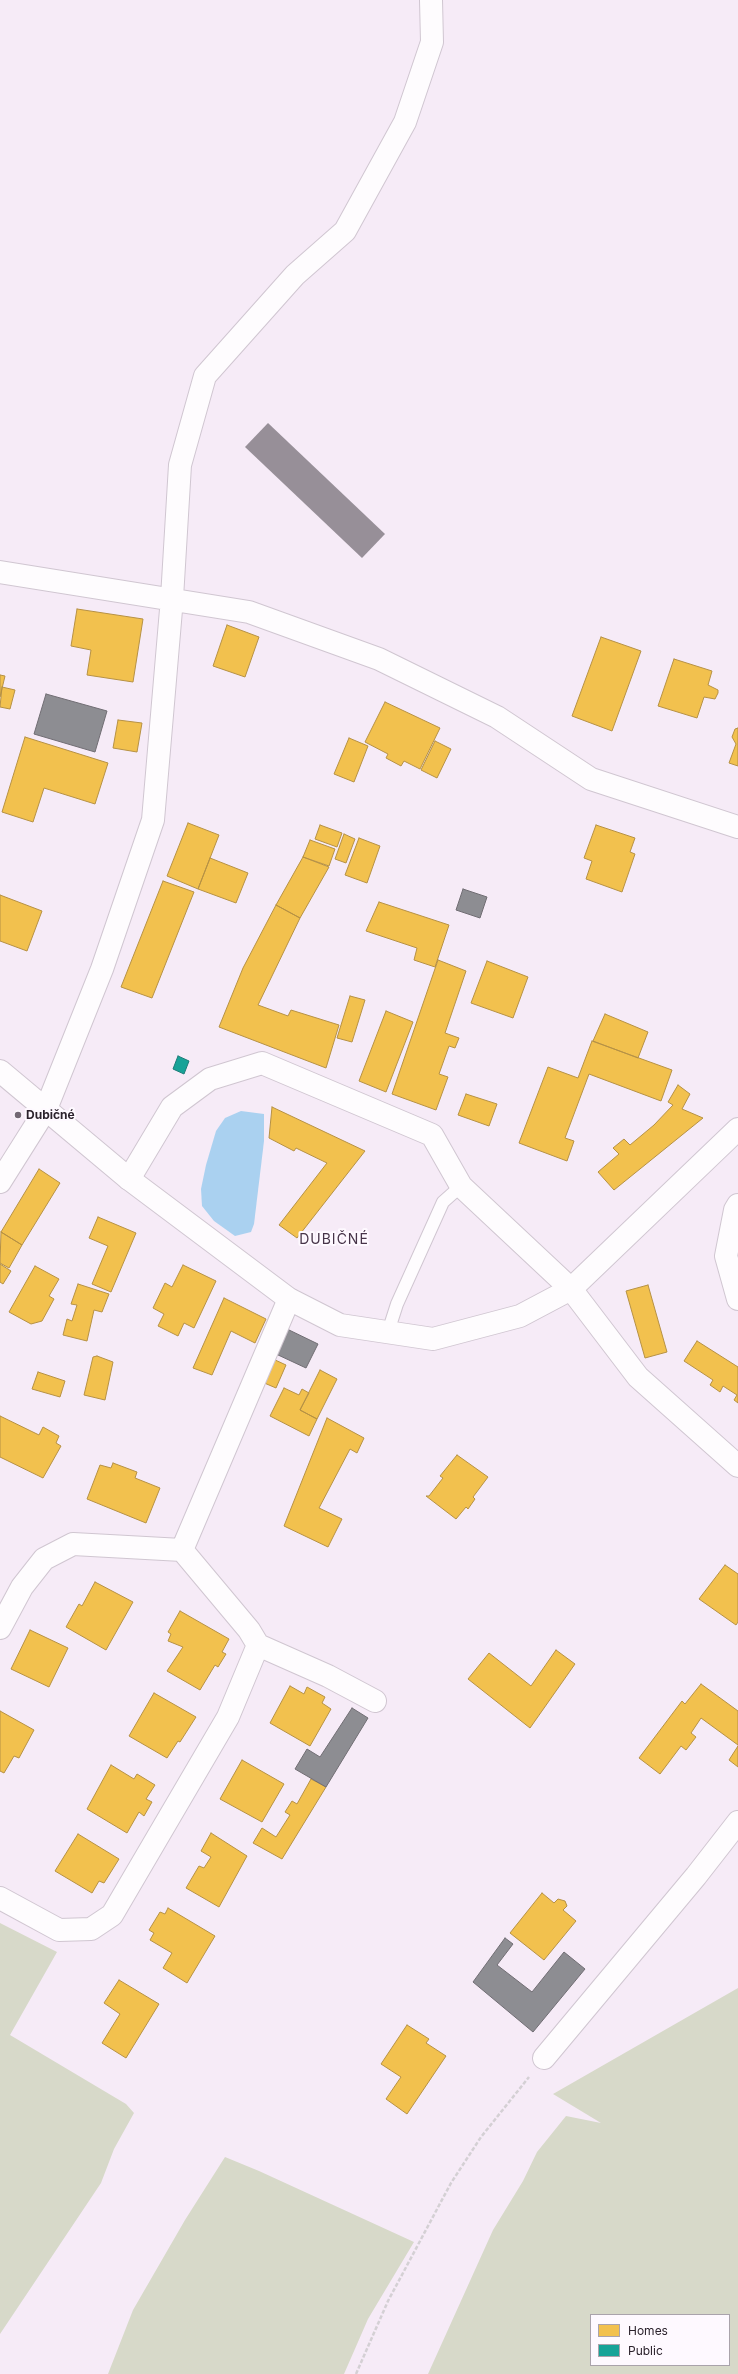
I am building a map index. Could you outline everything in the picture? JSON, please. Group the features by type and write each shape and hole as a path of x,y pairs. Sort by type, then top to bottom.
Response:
{"street":[{"path":"0,1182 46,1109 102,969 153,820 172,598 180,465 205,376 295,275 345,231 405,122 432,42 431,0"},
{"path":"0,572 172,598 249,612 380,659 497,717 591,779 738,827"},
{"path":"129,1179 172,1107 210,1079 262,1063 432,1135 461,1186 571,1289 638,1377 738,1466"},
{"path":"0,1071 129,1179 289,1299 340,1325 433,1338 520,1316 571,1289 738,1129"},
{"path":"738,1205 735,1210 726,1256 738,1299"},
{"path":"182,1550 289,1299"},
{"path":"0,1628 22,1587 44,1559 73,1544 182,1550 249,1630 258,1645 328,1676 375,1702"},
{"path":"0,1898 60,1930 91,1929 112,1915 228,1716 258,1645"},
{"path":"544,2058 696,1876 738,1822"}],"lane":[{"path":"388,1332 397,1304 443,1202 461,1186"}],"path":[{"path":"356,2374 388,2302 451,2182 481,2137 544,2058"}],"green space":[{"path":"0,1923 57,1952 10,2035 126,2104 134,2113 114,2149 101,2183 0,2334"},
{"path":"738,1988 738,2374 428,2374 493,2230 523,2181 537,2152 566,2116 601,2123 553,2094"},
{"path":"225,2157 414,2242 368,2319 344,2374 108,2374 133,2310 185,2220"}],"water":[{"path":"241,1111 264,1114 264,1141 254,1224 251,1232 235,1236 214,1221 202,1206 201,1189 216,1131 225,1118"}],"building: Homes":[{"path":"77,609 143,619 133,682 87,675 91,650 71,646"},
{"path":"227,625 259,637 245,677 213,666"},
{"path":"601,637 641,651 612,731 572,716"},
{"path":"674,659 712,671 708,685 718,690 718,693 715,699 704,697 697,718 658,706"},
{"path":"0,675 5,676 0,697"},
{"path":"2,687 15,690 10,709 0,707"},
{"path":"385,702 440,728 420,769 404,761 401,766 386,758 388,754 365,742"},
{"path":"118,720 142,723 137,752 113,748"},
{"path":"738,728 738,766 729,763 736,744 732,737 735,729"},
{"path":"25,737 108,763 95,804 44,788 33,822 2,812"},
{"path":"349,738 368,746 354,782 334,774"},
{"path":"435,741 451,749 437,778 421,770"},
{"path":"188,823 219,835 198,889 167,876"},
{"path":"320,825 342,833 337,847 315,839"},
{"path":"596,825 635,838 630,852 635,854 622,892 586,879 592,861 584,858"},
{"path":"344,834 355,839 346,863 335,859"},
{"path":"359,838 380,846 367,883 345,875"},
{"path":"310,840 335,849 329,866 303,857"},
{"path":"303,857 329,867 300,918 276,905"},
{"path":"210,858 248,873 236,903 198,889"},
{"path":"163,881 194,892 152,998 121,987"},
{"path":"0,895 42,911 27,951 0,941"},
{"path":"379,902 449,925 435,967 414,960 417,948 366,931"},
{"path":"276,905 300,918 258,1005 288,1016 291,1010 339,1025 326,1068 219,1027 243,968"},
{"path":"438,960 466,971 445,1033 459,1038 455,1048 449,1046 439,1074 448,1077 436,1110 392,1094"},
{"path":"487,961 528,977 513,1018 471,1003"},
{"path":"350,996 365,1000 352,1042 337,1038"},
{"path":"386,1011 413,1022 386,1092 359,1081"},
{"path":"605,1014 648,1032 638,1058 593,1041"},
{"path":"592,1041 672,1070 661,1101 589,1074 565,1138 574,1141 567,1161 519,1143 548,1067 578,1078"},
{"path":"678,1085 690,1094 682,1109 703,1118 614,1190 598,1172 619,1154 613,1148 624,1139 630,1145 654,1125 673,1105 668,1102"},
{"path":"466,1094 497,1104 489,1126 458,1115"},
{"path":"272,1107 365,1151 297,1238 279,1225 327,1163 296,1148 294,1151 269,1138"},
{"path":"39,1169 60,1183 22,1245 1,1232"},
{"path":"98,1217 136,1233 111,1292 92,1284 108,1246 89,1238"},
{"path":"1,1232 22,1245 9,1268 0,1263"},
{"path":"0,1264 11,1271 3,1284 0,1282"},
{"path":"183,1265 216,1281 194,1328 184,1323 178,1336 158,1326 164,1314 153,1308 165,1283 172,1287"},
{"path":"35,1266 59,1279 49,1296 54,1299 42,1321 31,1324 9,1312"},
{"path":"78,1284 109,1294 102,1312 94,1310 87,1341 63,1335 67,1319 72,1321 77,1305 71,1304"},
{"path":"648,1285 667,1352 645,1358 626,1291"},
{"path":"224,1298 266,1319 255,1343 231,1331 212,1375 193,1368"},
{"path":"697,1341 738,1367 738,1403 734,1400 737,1395 723,1386 720,1392 710,1385 713,1380 684,1361"},
{"path":"97,1356 113,1362 105,1400 84,1395 93,1357"},
{"path":"273,1359 286,1365 276,1388 262,1382"},
{"path":"320,1370 337,1379 317,1419 300,1410"},
{"path":"38,1372 65,1381 60,1397 32,1389"},
{"path":"284,1388 299,1395 302,1389 309,1393 300,1410 317,1419 309,1436 270,1416"},
{"path":"0,1416 39,1435 43,1427 59,1436 56,1443 61,1446 43,1478 0,1457"},
{"path":"327,1418 364,1438 357,1453 350,1449 319,1508 342,1519 328,1547 284,1526"},
{"path":"457,1455 488,1477 473,1497 475,1499 468,1509 466,1507 456,1519 426,1496 429,1496 443,1478 440,1476"},
{"path":"113,1463 137,1472 135,1478 160,1488 146,1523 87,1499 100,1465 111,1468"},
{"path":"725,1565 738,1574 738,1622 736,1625 699,1599"},
{"path":"95,1582 133,1602 106,1650 66,1627 79,1604 82,1606"},
{"path":"180,1611 229,1639 222,1652 226,1654 218,1667 215,1665 200,1690 167,1671 183,1647 168,1641 171,1634 168,1632"},
{"path":"30,1630 68,1648 49,1687 11,1669"},
{"path":"556,1650 575,1664 530,1728 468,1679 489,1653 531,1686"},
{"path":"701,1684 738,1711 738,1745 701,1718 691,1733 696,1737 686,1750 681,1746 660,1774 639,1758 682,1701 685,1704"},
{"path":"290,1686 304,1694 307,1687 325,1697 322,1703 331,1709 310,1746 270,1723"},
{"path":"154,1693 196,1717 180,1742 178,1741 167,1758 129,1736"},
{"path":"0,1711 34,1730 19,1758 14,1756 4,1773 0,1771"},
{"path":"738,1746 738,1767 729,1760"},
{"path":"242,1760 284,1784 262,1822 220,1799"},
{"path":"111,1765 134,1779 137,1774 155,1785 146,1799 152,1802 144,1816 139,1812 127,1833 87,1809"},
{"path":"311,1779 326,1787 282,1859 253,1843 262,1828 276,1837 290,1815 285,1812 292,1801 297,1804"},
{"path":"211,1833 247,1856 219,1907 186,1888 199,1866 204,1868 211,1857 201,1851"},
{"path":"78,1834 119,1859 104,1883 99,1881 92,1893 55,1871"},
{"path":"542,1893 554,1903 558,1899 565,1901 567,1906 563,1910 576,1921 544,1960 510,1933"},
{"path":"168,1908 215,1936 187,1983 163,1968 172,1953 150,1940 154,1933 149,1930 160,1912 165,1914"},
{"path":"119,1980 159,2004 126,2058 102,2043 120,2014 104,2003"},
{"path":"407,2025 429,2039 426,2043 446,2056 407,2114 386,2099 401,2077 381,2064"}],"building: Public":[{"path":"178,1056 189,1061 184,1074 173,1069"}],"building: Industry":[{"path":"46,694 107,711 95,752 34,734"},
{"path":"463,889 487,897 480,918 456,910"},
{"path":"287,1329 318,1344 306,1368 276,1354"},
{"path":"352,1708 368,1718 326,1787 295,1769 307,1749 320,1757"},
{"path":"505,1938 513,1944 497,1965 532,1992 564,1952 585,1969 533,2032 473,1982"}],"building: Other":[{"path":"268,423 385,534 362,558 245,447"}],"place":[{"name":"Dubičné","path":"18,1115"}],"district":[{"name":"DUBIČNÉ","path":"334,1240"}]}
